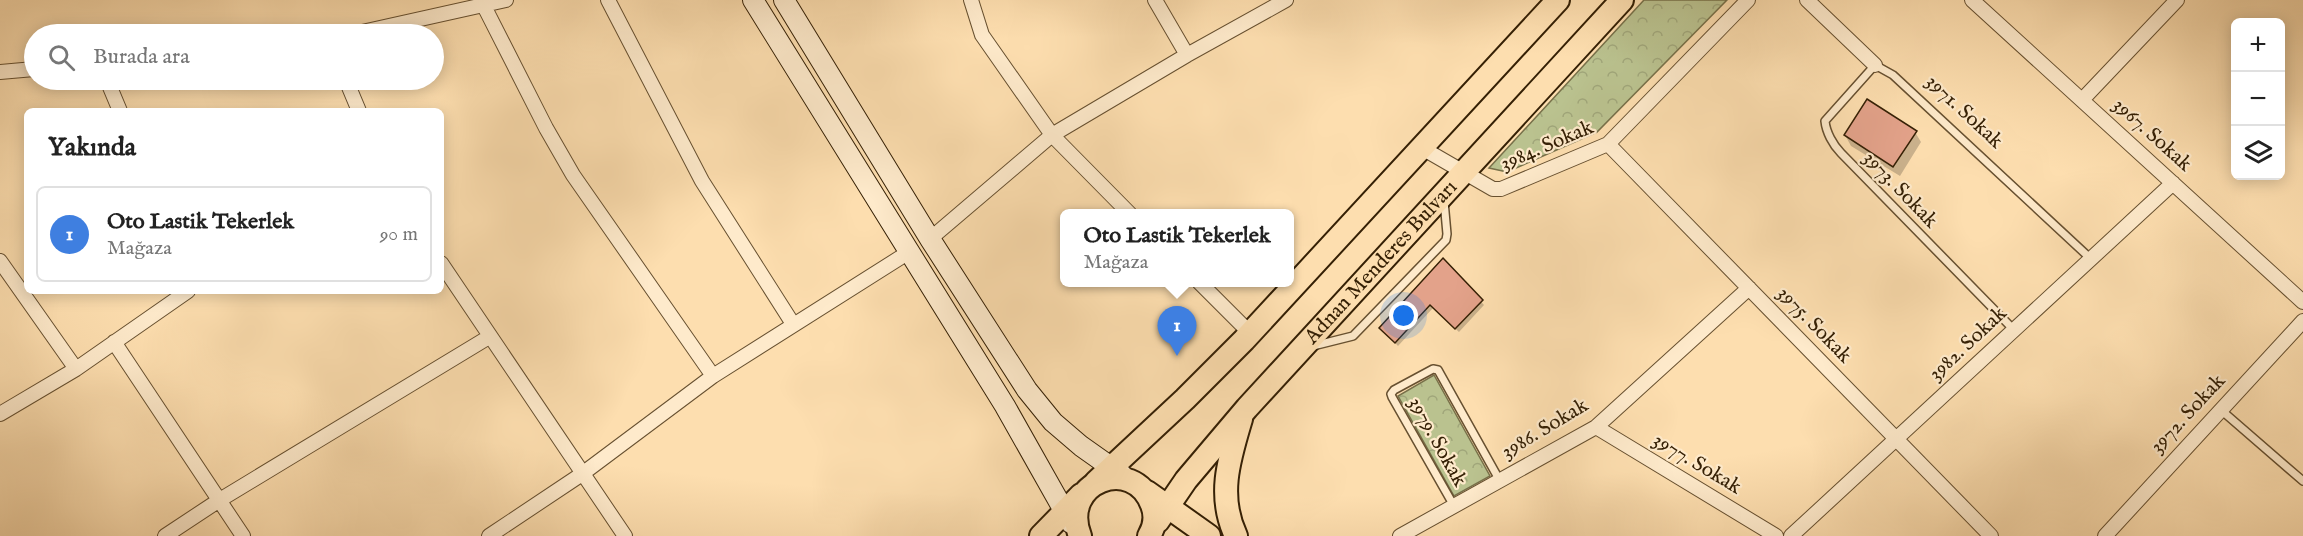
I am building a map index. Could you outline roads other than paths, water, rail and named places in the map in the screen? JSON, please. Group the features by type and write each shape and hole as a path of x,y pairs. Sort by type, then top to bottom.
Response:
{"main road":[{"path":"753,0 1005,406 1079,536"},
{"path":"784,0 930,239 1040,408 1081,446 1098,480"},
{"path":"1294,286 1558,0"},
{"name":"Adnan Menderes Bulvarı","path":"1150,534 1186,480 1243,412 1622,0"},
{"path":"1041,536 1185,399 1293,287"},
{"path":"1236,536 1227,513 1225,482 1229,459 1243,412"},
{"path":"1079,536 1075,513 1079,500 1098,480 1108,478 1121,478 1137,485 1209,536"},
{"path":"1137,485 1150,498 1154,509 1154,521 1150,534"}],"street":[{"path":"399,24 506,0"},
{"path":"609,0 702,182 793,324"},
{"path":"971,0 982,35 1052,135 1126,209"},
{"path":"1155,0 1187,55"},
{"path":"930,239 1052,135 1187,55 1286,0"},
{"name":"3984. Sokak","path":"1422,148 1493,189 1501,189 1608,144 1748,0"},
{"name":"3971. Sokak","path":"1807,0 1875,65"},
{"name":"3967. Sokak","path":"1972,0 2303,302"},
{"path":"2082,100 2177,0"},
{"path":"484,6 546,128 573,175 713,376"},
{"path":"0,72 24,70"},
{"path":"111,90 119,108"},
{"path":"350,90 358,108"},
{"name":"3975. Sokak","path":"1608,144 1991,536"},
{"name":"3982. Sokak","path":"1791,536 2173,183"},
{"path":"489,536 582,474 713,376 909,252"},
{"path":"0,261 76,369"},
{"path":"444,268 625,536"},
{"path":"1204,287 1250,333"},
{"name":"3986. Sokak","path":"1400,536 1596,427 1749,288"},
{"path":"0,414 76,369 184,294"},
{"name":"3972. Sokak","path":"2105,536 2303,321"},
{"path":"165,536 218,501 489,337"},
{"path":"114,342 243,536"},
{"name":"3977. Sokak","path":"1596,427 1776,536"}],"lane":[{"name":"3971. Sokak","path":"1875,65 1893,75 2091,259"},
{"name":"3973. Sokak","path":"1875,65 1825,121 1832,142 2014,330"},
{"path":"1302,348 1353,336 1446,240 1443,194"},
{"name":"3979. Sokak","path":"1454,506 1392,394 1394,390 1436,369 1500,481"},
{"path":"2221,410 2303,481"}],"place":[{"name":"Oto Lastik Tekerlek","path":"1177,356"}]}
